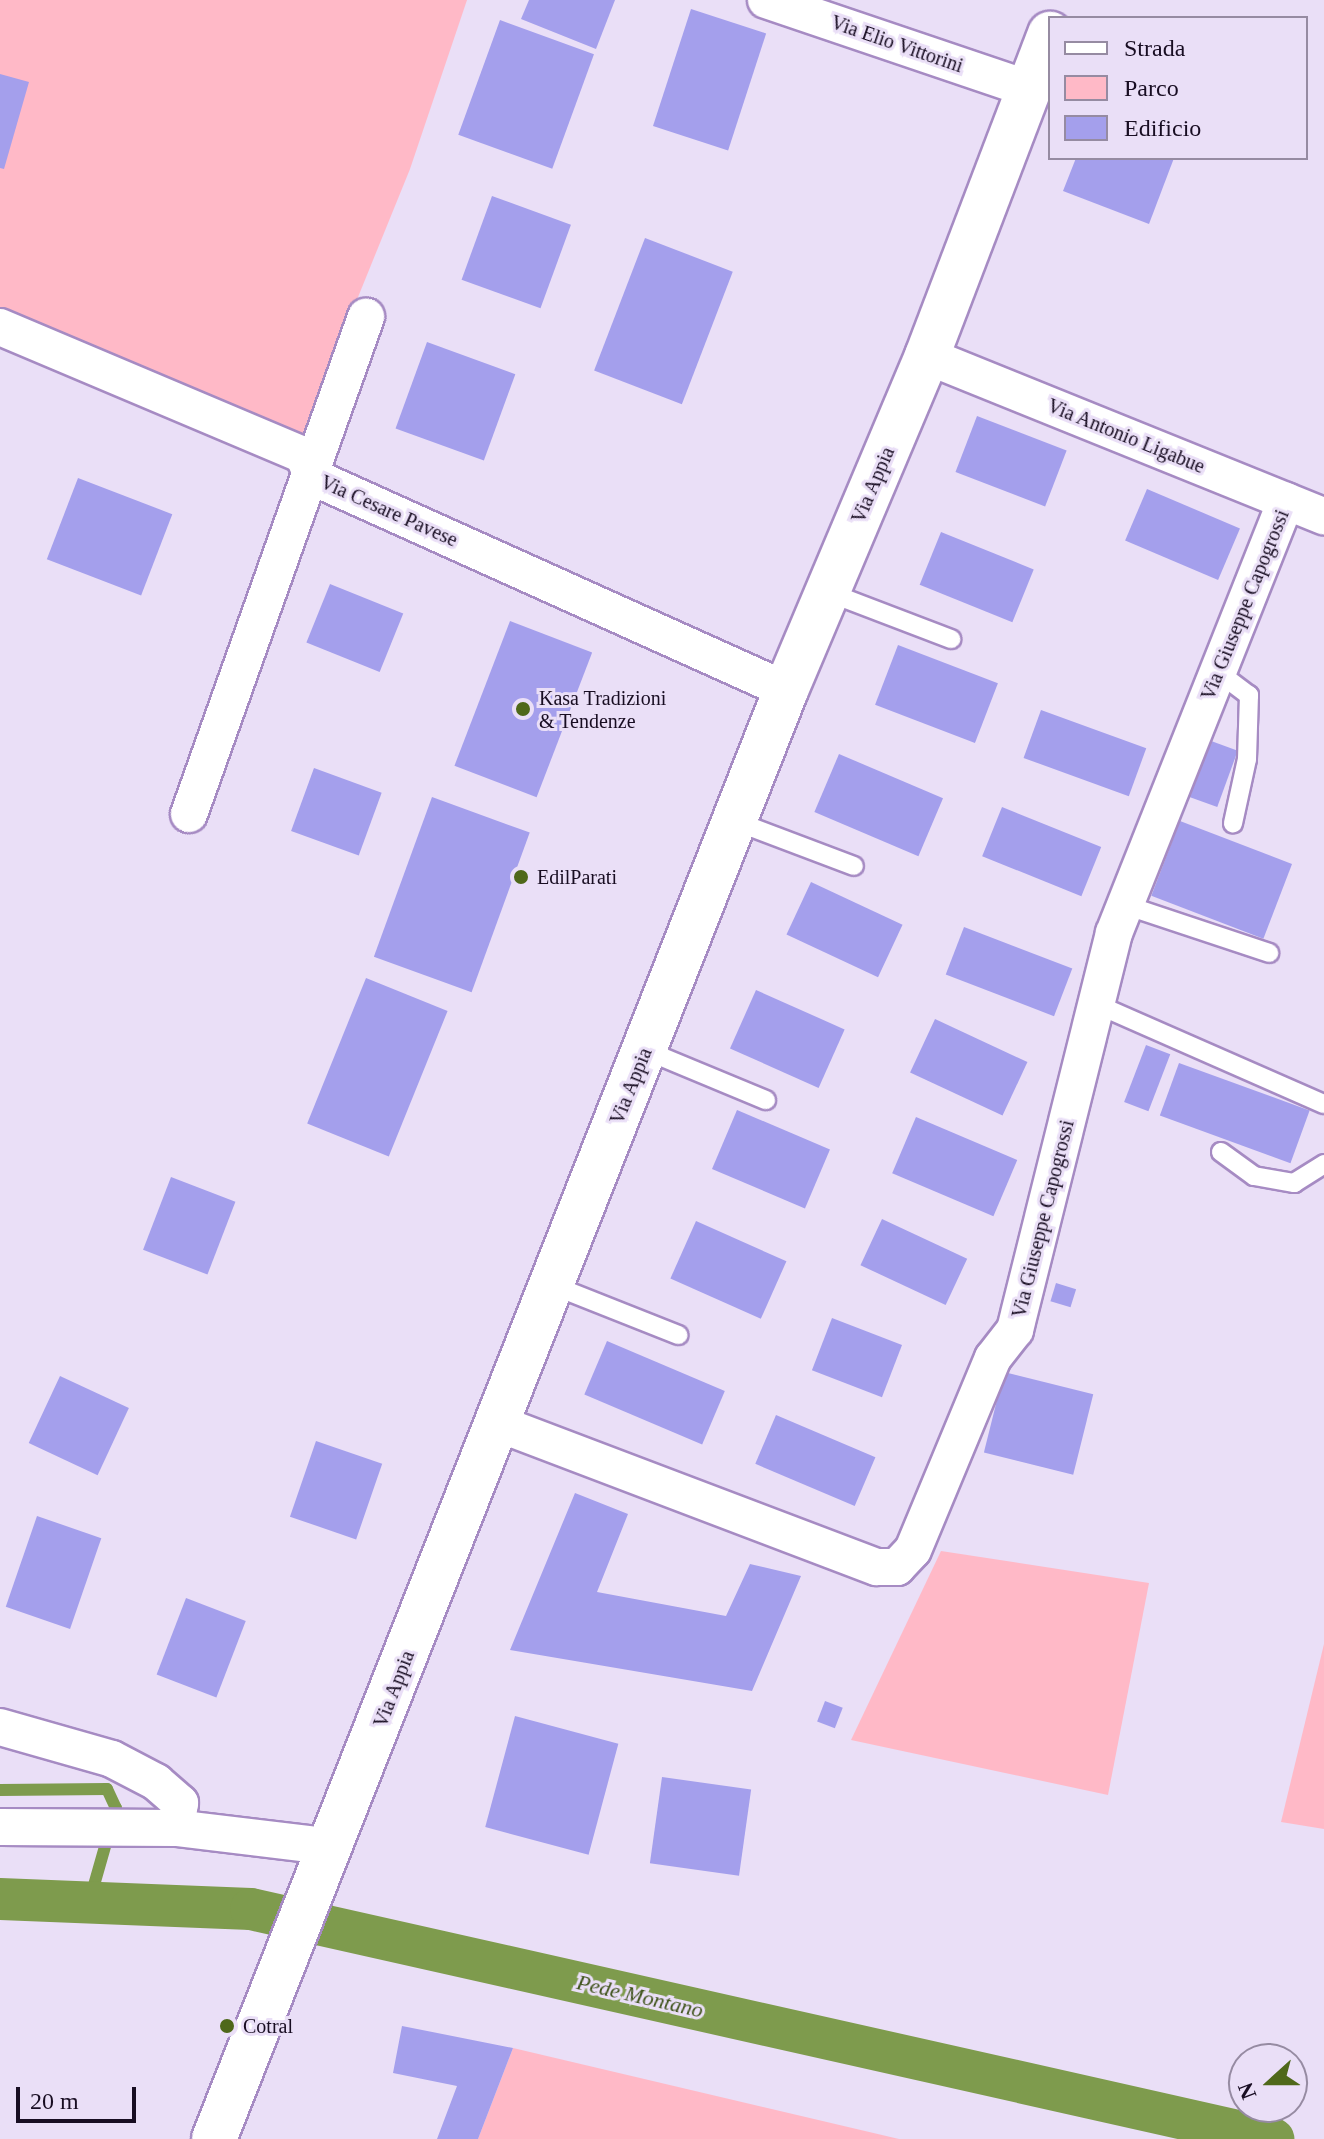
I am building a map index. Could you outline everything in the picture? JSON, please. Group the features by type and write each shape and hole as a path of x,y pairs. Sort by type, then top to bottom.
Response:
{"main road":[{"name":"Via Appia","path":"214,2139 331,1853 786,690 927,356 1048,39"}],"street":[{"name":"Via Elio Vittorini","path":"766,0 1029,89"},
{"path":"189,814 313,477 366,317"},
{"name":"Via Cesare Pavese","path":"0,327 303,455 313,477 786,690"},
{"name":"Via Antonio Ligabue","path":"927,356 1324,516"},
{"name":"Via Giuseppe Capogrossi","path":"497,1423 877,1567 897,1567 913,1550 993,1358 1015,1330 1096,1004 1125,905 1286,501"},
{"path":"0,1727 112,1759 156,1782 180,1803 176,1828"},
{"path":"0,1827 176,1828 331,1853"}],"lane":[{"path":"828,592 951,639"},
{"path":"1218,672 1249,695 1247,759 1233,823"},
{"path":"735,821 854,866"},
{"path":"1125,905 1269,953"},
{"path":"1096,1004 1324,1104"},
{"path":"645,1050 766,1100"},
{"path":"1221,1152 1254,1176 1294,1183 1324,1164"},
{"path":"552,1285 678,1335"}],"green space":[{"path":"0,0 467,0 410,169 300,440 0,320"},
{"path":"941,1551 1149,1583 1108,1795 851,1740"},
{"path":"1324,1644 1324,1829 1281,1822"},
{"path":"513,2048 899,2139 478,2139"}],"building":[{"path":"529,0 615,0 596,49 521,19"},
{"path":"691,9 766,33 728,150 653,126"},
{"path":"500,20 594,54 552,169 458,135"},
{"path":"0,74 29,82 4,169 0,168"},
{"path":"1075,160 1173,160 1149,224 1063,191"},
{"path":"492,196 571,225 540,308 462,280"},
{"path":"645,238 733,272 682,404 594,371"},
{"path":"427,342 515,374 484,461 396,428"},
{"path":"977,416 1067,450 1045,506 955,472"},
{"path":"78,478 172,514 141,595 47,559"},
{"path":"1147,489 1240,528 1218,580 1125,541"},
{"path":"941,532 1034,569 1012,622 920,585"},
{"path":"330,584 403,614 380,672 306,642"},
{"name":"Kasa Tradizioni & Tendenze","path":"510,621 592,653 537,797 454,766"},
{"path":"898,645 998,683 975,743 875,705"},
{"path":"1041,710 1146,748 1129,796 1024,758"},
{"path":"1203,738 1238,751 1217,807 1182,794"},
{"path":"839,754 943,798 918,856 814,812"},
{"path":"314,768 382,793 359,856 291,831"},
{"path":"432,797 530,833 472,992 374,957"},
{"path":"1002,807 1101,847 1081,896 982,856"},
{"path":"1180,821 1292,864 1263,939 1151,896"},
{"path":"811,882 903,925 878,977 786,935"},
{"path":"964,927 1072,969 1054,1016 946,975"},
{"path":"366,978 448,1011 389,1157 307,1124"},
{"path":"756,990 845,1029 819,1088 730,1048"},
{"path":"935,1019 1027,1062 1003,1116 910,1072"},
{"path":"1146,1045 1170,1054 1148,1111 1124,1102"},
{"path":"1179,1063 1310,1111 1290,1163 1160,1116"},
{"path":"737,1110 830,1149 805,1208 712,1169"},
{"path":"916,1117 1017,1160 993,1216 892,1173"},
{"path":"171,1177 235,1202 207,1275 143,1250"},
{"path":"882,1219 967,1259 946,1305 860,1265"},
{"path":"696,1221 786,1261 761,1319 670,1279"},
{"path":"1056,1283 1076,1289 1071,1307 1050,1301"},
{"path":"832,1318 902,1345 882,1397 812,1370"},
{"path":"607,1341 725,1391 702,1444 584,1394"},
{"path":"1004,1372 1093,1394 1073,1475 984,1453"},
{"path":"60,1376 129,1408 98,1475 29,1443"},
{"path":"776,1415 875,1457 855,1506 755,1464"},
{"path":"316,1441 382,1464 356,1539 290,1517"},
{"path":"575,1493 628,1514 597,1592 726,1616 750,1564 801,1576 752,1691 510,1650"},
{"path":"37,1516 101,1538 70,1629 6,1607"},
{"path":"186,1598 246,1621 216,1697 157,1675"},
{"path":"825,1701 843,1708 835,1728 817,1722"},
{"path":"515,1716 618,1744 589,1855 485,1827"},
{"path":"662,1777 751,1790 739,1876 650,1863"},
{"path":"402,2026 513,2048 478,2139 437,2139 457,2086 393,2073"}],"waterway":[{"path":"0,1790 107,1789 116,1808 89,1903"},
{"name":"Pede Montano","path":"0,1899 251,1909 1273,2139"}],"place":[{"name":"Kasa Tradizioni & Tendenze","path":"523,709"},
{"name":"EdilParati","path":"521,877"},
{"name":"Cotral","path":"227,2026"}]}
